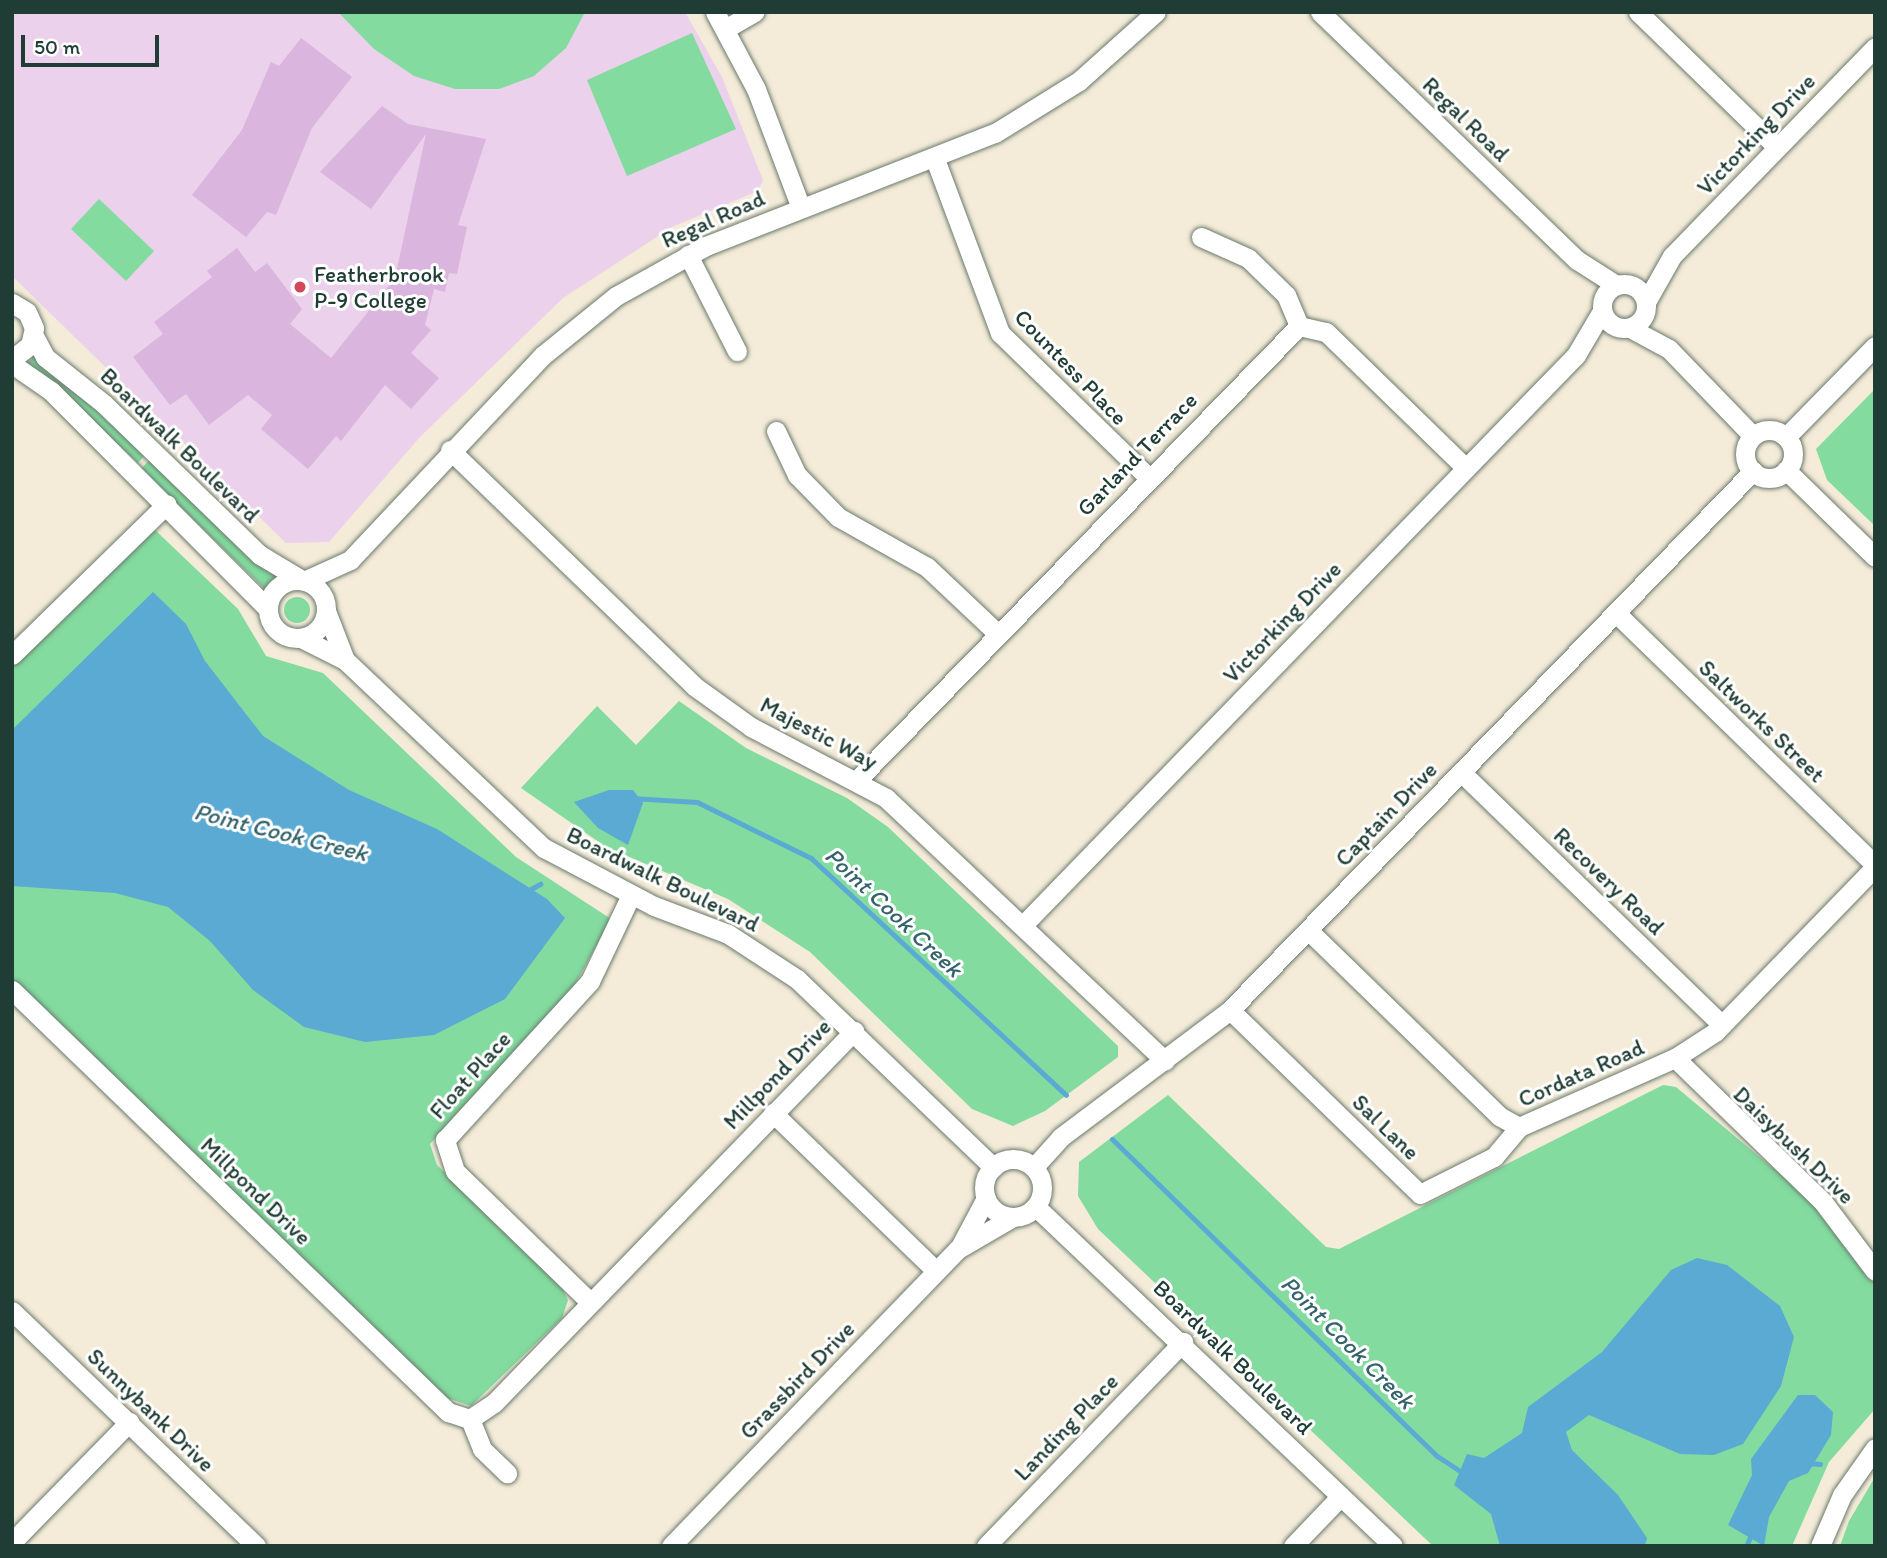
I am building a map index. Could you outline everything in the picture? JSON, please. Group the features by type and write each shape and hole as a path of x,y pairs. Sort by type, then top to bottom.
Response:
{"street":[{"path":"755,12 720,20 801,208"},
{"name":"Regal Road","path":"326,609 350,560 450,450 562,338 616,296 688,255 801,208 935,159 1051,100 1156,12"},
{"name":"Regal Road","path":"1320,12 1577,260 1621,285 1646,306"},
{"path":"1638,12 1777,147"},
{"name":"Victorking Drive","path":"1024,924 1576,355 1603,306 1621,285 1672,256 1875,47"},
{"name":"Countess Place","path":"935,159 1000,333 1149,478"},
{"path":"1201,237 1248,258 1286,295 1299,326 1326,332 1466,468"},
{"path":"688,255 737,351"},
{"name":"Victorking Drive","path":"1576,355 1625,328 1646,306 1672,256"},
{"name":"Regal Road","path":"1577,260 1603,306 1625,328"},
{"name":"Boardwalk Boulevard","path":"12,303 27,312 34,336 46,357 104,404 260,555 303,581"},
{"path":"1646,306 1669,349 1753,436"},
{"name":"Garland Terrace","path":"858,779 997,633 1299,326"},
{"path":"1625,328 1669,349"},
{"path":"34,336 12,361 51,391 163,500 267,608 277,631 301,638 318,629 326,609 319,590 303,581 275,590 267,608"},
{"path":"1786,437 1875,346"},
{"path":"1773,430 1786,437 1793,450 1786,470 1769,477 1753,471 1745,453 1753,436 1773,430"},
{"path":"776,431 797,475 838,517 928,568 997,633"},
{"name":"Majestic Way","path":"450,450 694,686 751,727 858,779 914,820 1165,1061"},
{"path":"1786,470 1875,557"},
{"name":"Captain Drive","path":"1034,1167 1061,1137 1230,1010 1753,471"},
{"path":"12,655 163,500"},
{"name":"Regal Road","path":"303,581 350,560"},
{"name":"Boardwalk Boulevard","path":"326,609 345,660"},
{"name":"Saltworks Street","path":"1616,613 1875,866"},
{"name":"Boardwalk Boulevard","path":"301,638 345,660 512,822 555,855 631,895 751,947 854,1031 993,1167"},
{"name":"Recovery Road","path":"1461,772 1722,1025"},
{"name":"Cordata Road","path":"1308,930 1499,1116 1519,1127 1675,1058 1722,1025 1875,866"},
{"name":"Float Place","path":"590,1302 454,1171 445,1140 590,981 631,895"},
{"name":"Millpond Drive","path":"12,990 448,1412 470,1419 486,1411 854,1031"},
{"name":"Sal Lane","path":"1230,1010 1420,1194 1494,1157 1519,1127"},
{"name":"Daisybush Drive","path":"1675,1058 1823,1202 1875,1271"},
{"path":"773,1113 936,1271"},
{"path":"1014,1159 1034,1167 1043,1191 1036,1207 1010,1218 986,1198 985,1181 993,1167 1014,1159"},
{"name":"Grassbird Drive","path":"958,1249 986,1198"},
{"name":"Boardwalk Boulevard","path":"1036,1207 1182,1342 1393,1546"},
{"name":"Grassbird Drive","path":"671,1546 958,1249 1010,1218"},
{"name":"Sunnybank Drive","path":"12,1311 256,1546"},
{"name":"Landing Place","path":"986,1546 1182,1342"},
{"path":"470,1419 482,1449 507,1473"},
{"path":"12,1542 129,1422"},
{"path":"1820,1546 1842,1495 1875,1448"},
{"path":"1293,1546 1341,1496"}],"shaded area":[{"name":"Featherbrook P-9 College","path":"12,12 685,12 722,77 763,180 758,191 672,227 563,298 420,437 329,542 286,543 12,276"}],"green space":[{"path":"338,12 585,12 566,48 534,76 499,89 455,89 414,76 374,49"},
{"path":"692,33 736,129 627,176 587,80"},
{"path":"99,199 154,251 126,281 71,229"},
{"path":"35,356 145,455 138,463 28,363"},
{"path":"1875,389 1875,526 1827,480 1816,449"},
{"path":"150,459 277,576 265,589 141,469"},
{"path":"154,529 238,609 266,656 323,673 516,857 611,919 572,990 430,1144 437,1165 560,1284 568,1300 562,1318 471,1406 444,1397 12,979 12,667 144,531"},
{"path":"297,597 306,601 310,610 306,619 297,623 288,619 284,610 288,601"},
{"path":"679,701 746,748 847,798 888,827 1118,1046 1118,1057 1045,1111 1013,1126 972,1109 810,952 728,899 606,847 521,788 597,706 636,745"},
{"path":"1663,1085 1676,1087 1810,1199 1875,1284 1875,1409 1829,1462 1792,1546 1433,1546 1098,1229 1078,1196 1079,1162 1168,1095 1326,1247 1339,1249"},
{"path":"1875,1477 1875,1546 1840,1546 1849,1521"}],"water":[{"path":"153,592 186,624 205,661 263,736 349,790 437,829 547,899 565,918 505,999 434,1035 365,1042 304,1027 253,990 210,941 168,907 115,893 12,886 12,730"},
{"path":"609,790 633,790 643,803 628,845 598,828 574,802"},
{"path":"1697,1258 1727,1265 1780,1306 1794,1337 1781,1386 1743,1444 1714,1455 1680,1454 1589,1415 1566,1432 1572,1450 1618,1495 1647,1538 1645,1546 1500,1546 1491,1514 1454,1485 1467,1454 1484,1458 1522,1433 1528,1407 1602,1352 1671,1270"},
{"path":"1798,1395 1815,1395 1833,1412 1831,1435 1808,1473 1789,1481 1769,1517 1764,1546 1728,1525 1752,1475 1751,1459"}],"building":[{"path":"301,38 352,77 312,128 276,215 267,212 246,237 192,195 242,130 271,62 279,66"},
{"path":"382,106 408,124 486,139 458,225 467,227 457,274 449,273 445,292 434,289 425,325 431,330 411,353 439,378 411,409 385,385 341,441 336,436 308,469 261,429 272,415 248,395 209,425 186,394 170,405 133,357 163,334 154,322 212,277 207,271 237,248 255,272 267,263 302,309 290,324 331,358 395,278 426,134 371,209 320,172"}],"waterway":[{"name":"Point Cook Creek","path":"631,798 697,802 811,858 1066,1095"},
{"name":"Point Cook Creek","path":"529,890 540,884"},
{"name":"Point Cook Creek","path":"1112,1139 1437,1456 1465,1474"},
{"name":"Point Cook Creek","path":"1807,1463 1820,1464"},
{"name":"Point Cook Creek","path":"1746,1546 1752,1533"}],"place":[{"name":"Featherbrook P-9 College","path":"300,287"}]}
